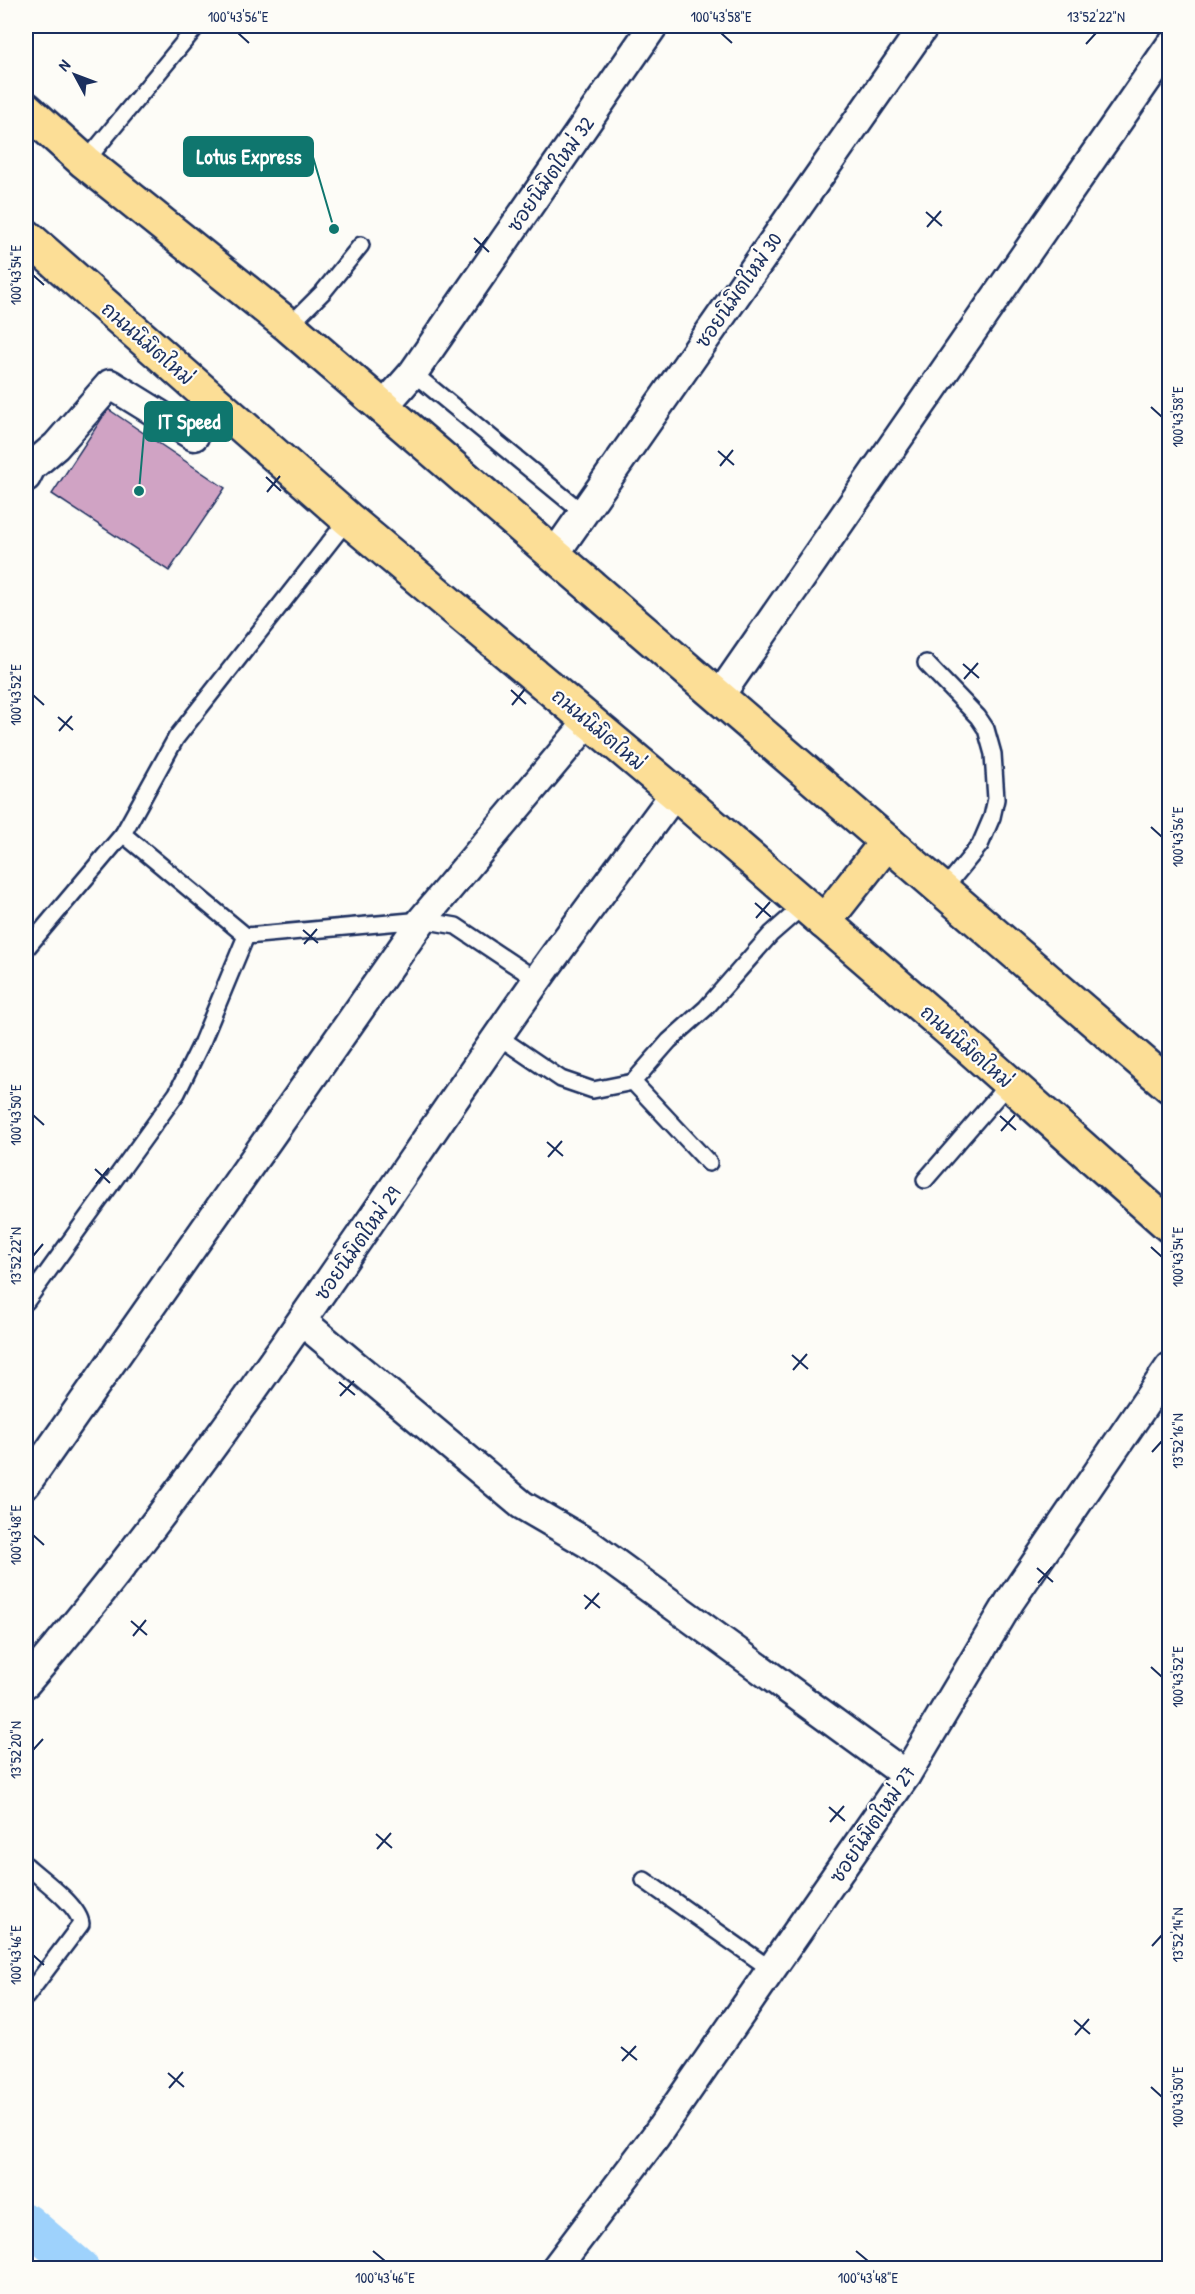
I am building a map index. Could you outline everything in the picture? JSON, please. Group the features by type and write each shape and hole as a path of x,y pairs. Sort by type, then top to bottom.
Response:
{"main road":[{"path":"26,109 85,162 289,326 1170,1086"},
{"name":"ถนนนิมิตใหม่","path":"26,237 348,519 675,793 1170,1226"},
{"path":"813,914 887,842"}],"street":[{"name":"ซอยนิมิตใหม่ 32","path":"383,407 412,373 653,26"},
{"name":"ซอยนิมิตใหม่ 30","path":"554,555 924,26"},
{"path":"718,698 1170,46"},
{"path":"27,469 56,446 110,384 194,436 206,395"},
{"path":"26,1484 422,920 589,722"},
{"name":"ซอยนิมิตใหม่ 29","path":"26,1683 96,1602 303,1322 537,980 675,793"},
{"path":"303,1322 522,1505 589,1544 906,1775"},
{"name":"ซอยนิมิตใหม่ 27","path":"556,2268 655,2137 906,1775 1010,1601 1170,1366"}],"lane":[{"path":"85,162 197,26"},
{"path":"289,326 323,292 361,245"},
{"path":"412,373 583,513"},
{"path":"26,949 123,834 176,738 348,519"},
{"path":"926,663 978,717 986,729 993,754 996,799 992,817 980,845 944,889"},
{"path":"123,834 246,936 422,920 456,926 537,980"},
{"path":"499,1037 561,1079 593,1090 633,1082 669,1041 706,1008 771,934 813,914"},
{"path":"26,1302 177,1093 202,1042 246,936"},
{"path":"633,1082 709,1163"},
{"path":"925,1180 1009,1083"},
{"path":"26,1865 73,1907 81,1924 26,1997"},
{"path":"644,1880 772,1970"}],"building":[{"path":"108,409 225,488 169,571 52,494"}],"waterway":[{"path":"26,2222 80,2268"}],"place":[{"name":"Lotus Express","path":"334,229"},
{"name":"IT Speed","path":"139,491"}]}
